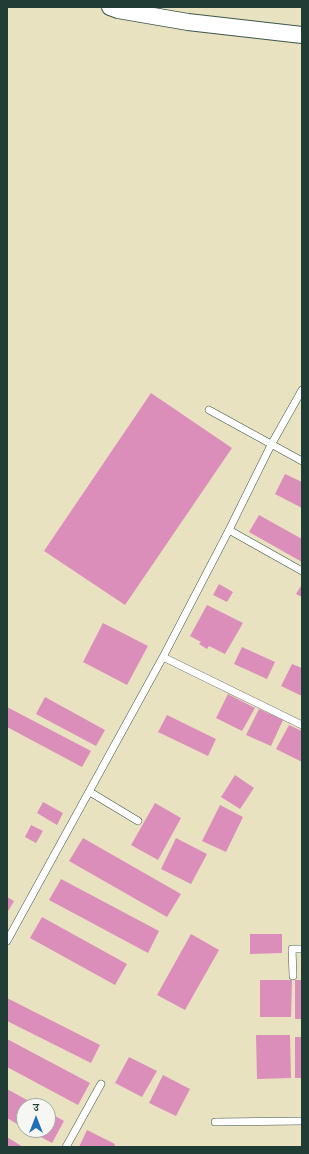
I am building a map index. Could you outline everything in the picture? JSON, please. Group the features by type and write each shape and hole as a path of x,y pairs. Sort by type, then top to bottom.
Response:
{"street":[{"path":"110,7 118,10 188,22 302,35"}],"lane":[{"path":"7,941 164,657 271,445 302,390"},
{"path":"209,410 302,461"},
{"path":"229,530 302,571"},
{"path":"164,657 302,725"},
{"path":"90,792 138,821"},
{"path":"293,976 292,949 302,949"},
{"path":"66,1147 101,1084"},
{"path":"215,1122 302,1121"}],"building":[{"path":"151,393 232,448 125,605 44,551"},
{"path":"285,474 302,482 302,508 275,494"},
{"path":"259,515 302,539 302,562 249,532"},
{"path":"219,584 233,592 227,602 213,595"},
{"path":"302,584 302,597 296,594"},
{"path":"207,605 243,623 225,654 209,646 207,649 199,644 201,642 190,636"},
{"path":"103,623 148,646 127,685 83,662"},
{"path":"242,647 275,662 267,679 234,664"},
{"path":"292,664 302,668 302,696 281,686"},
{"path":"228,694 255,708 242,731 216,718"},
{"path":"45,697 105,730 96,746 36,714"},
{"path":"7,707 91,751 82,767 7,727"},
{"path":"259,709 283,720 271,746 246,735"},
{"path":"167,715 216,739 208,756 158,732"},
{"path":"289,725 302,731 302,762 276,749"},
{"path":"235,775 254,788 240,809 221,797"},
{"path":"43,802 63,813 57,825 37,813"},
{"path":"155,803 181,818 158,860 131,845"},
{"path":"220,805 243,817 226,852 202,841"},
{"path":"31,825 43,831 36,843 25,837"},
{"path":"83,838 181,894 167,917 69,861"},
{"path":"176,838 207,854 191,884 161,869"},
{"path":"61,879 159,931 148,953 49,900"},
{"path":"7,897 14,901 7,913"},
{"path":"42,917 127,964 115,985 30,938"},
{"path":"191,934 219,950 185,1010 157,995"},
{"path":"250,934 282,934 282,953 250,954"},
{"path":"260,980 292,980 291,1017 260,1017"},
{"path":"295,980 302,980 302,1019 295,1019"},
{"path":"7,998 100,1045 91,1063 7,1021"},
{"path":"256,1035 290,1035 291,1078 257,1079"},
{"path":"295,1037 302,1037 302,1078 295,1078"},
{"path":"7,1039 90,1083 78,1105 7,1067"},
{"path":"129,1057 157,1071 142,1097 115,1083"},
{"path":"163,1075 190,1089 176,1116 149,1103"},
{"path":"7,1089 23,1098 16,1098 16,1123 7,1118"},
{"path":"56,1116 64,1121 56,1136"},
{"path":"87,1130 115,1144 114,1147 79,1147"},
{"path":"7,1137 23,1147 7,1147"},
{"path":"43,1138 55,1138 52,1143"}]}
